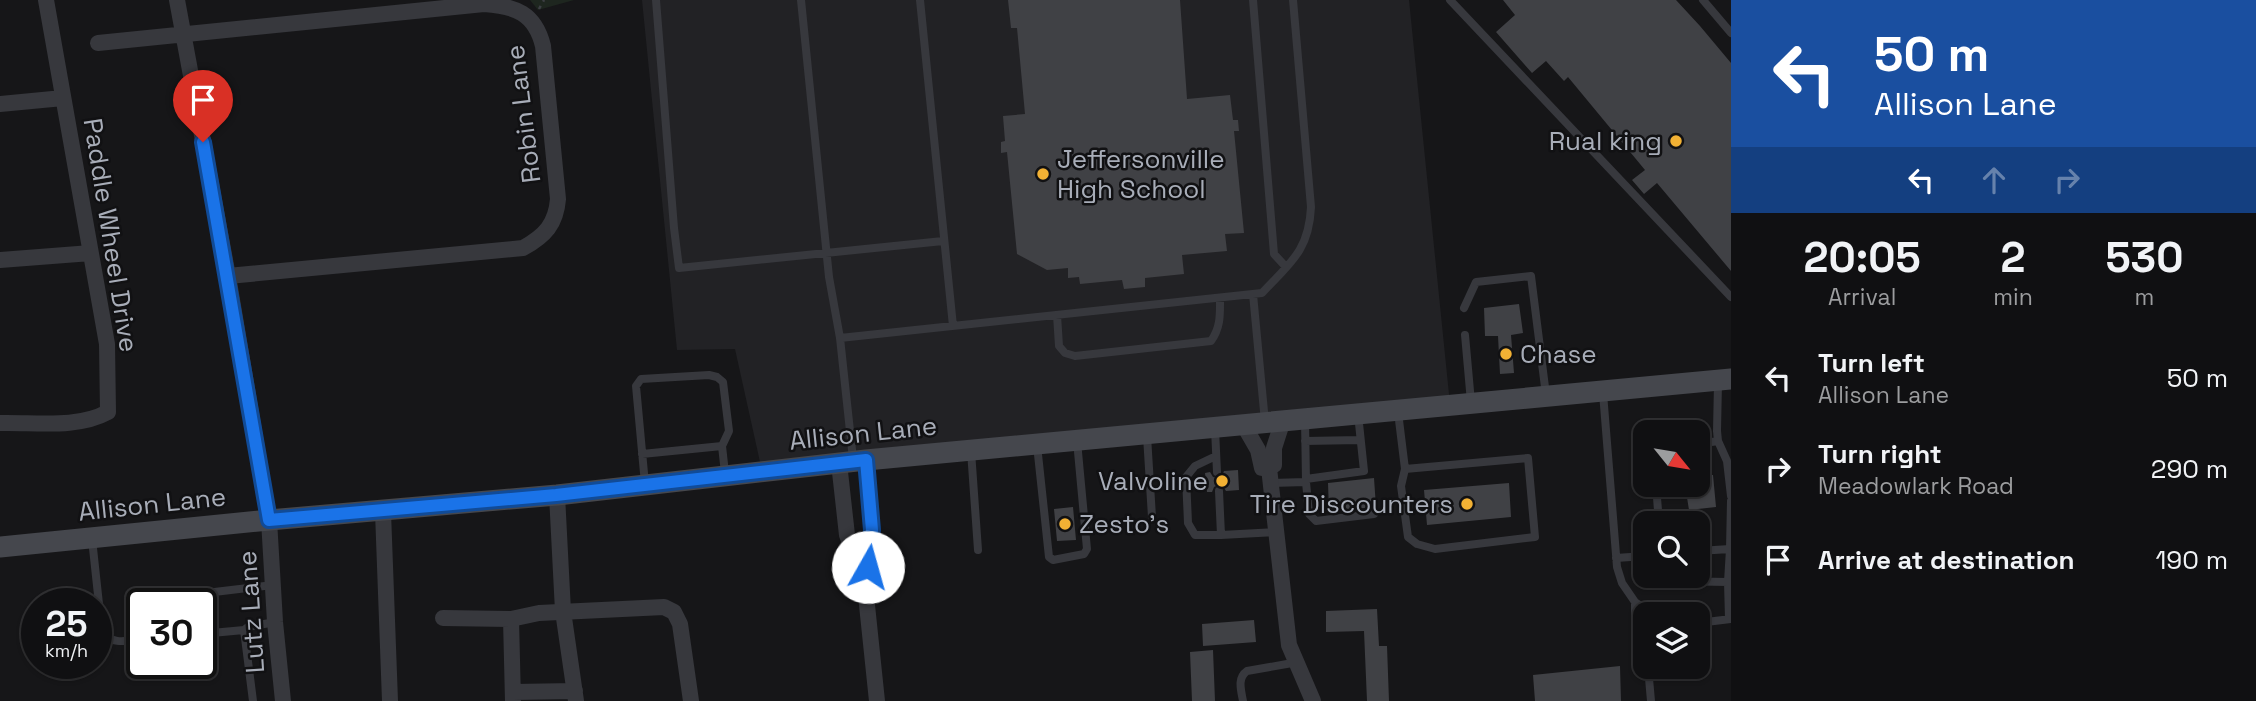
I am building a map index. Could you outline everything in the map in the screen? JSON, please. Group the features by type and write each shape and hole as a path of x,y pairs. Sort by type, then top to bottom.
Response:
{"main road":[{"name":"Allison Lane","path":"0,547 556,495 725,475 1146,433 1725,379"}],"street":[{"name":"Paddle Wheel Drive","path":"0,423 75,422 96,419 108,412 107,344 46,0"},
{"name":"Lutz Lane","path":"177,0 228,276 269,520 279,701"},
{"name":"Robin Lane","path":"98,43 484,4 516,9 536,26 543,46 558,199 553,222 538,240 523,247 228,276"},
{"path":"0,104 63,97"},
{"path":"0,260 91,253"},
{"path":"1270,476 1262,468 1258,450 1274,421"},
{"path":"1274,421 1274,465 1270,476 1289,645 1314,701"},
{"path":"853,462 847,535 865,586"},
{"path":"853,462 872,530 865,586 877,701"},
{"path":"511,619 513,696 576,696 563,611 556,495"},
{"path":"383,512 390,701"},
{"path":"443,618 511,619 563,611 664,607 674,612 680,624 691,701"}],"lane":[{"path":"656,0 679,268 943,241"},
{"path":"802,0 827,253 840,338 853,462"},
{"path":"920,0 953,326"},
{"path":"1253,0 1274,254 1286,267"},
{"path":"840,338 1262,293 1306,242 1311,222 1293,0"},
{"path":"1450,0 1731,297"},
{"path":"1703,0 1731,33"},
{"path":"1464,308 1476,282 1531,276 1546,396"},
{"path":"1253,294 1274,421 1305,441 1360,440"},
{"path":"1056,315 1059,346 1065,353 1075,356 1211,341 1218,332 1220,298"},
{"path":"1465,335 1471,402"},
{"path":"645,484 636,386 641,379 709,375 723,382 729,431 722,446 725,475"},
{"path":"1710,621 1730,619 1728,582 1731,499 1727,461 1718,441 1716,419 1725,379"},
{"path":"1603,390 1616,558 1622,583 1635,602"},
{"path":"1398,409 1405,469 1401,486 1408,537 1416,544 1435,549 1535,537 1528,458 1405,469"},
{"path":"1270,476 1306,480 1364,471 1357,413"},
{"path":"1215,427 1217,472"},
{"path":"1146,433 1152,517"},
{"path":"1037,445 1049,557 1053,560 1084,554 1087,549 1076,441"},
{"path":"1305,441 1309,514 1316,521 1374,514"},
{"path":"1710,442 1718,441"},
{"path":"642,454 722,446"},
{"path":"971,451 978,550"},
{"path":"1216,456 1195,466 1186,477 1188,523 1195,535 1276,532"},
{"path":"1219,491 1221,535"},
{"path":"92,538 102,632 108,640 126,641"},
{"path":"1710,550 1730,549"},
{"path":"1616,558 1633,557"},
{"path":"1710,582 1728,582"},
{"path":"217,592 273,585"},
{"path":"217,633 244,631 248,627 275,622"},
{"path":"244,631 253,701"},
{"path":"1242,701 1242,674 1296,657"},
{"path":"1649,679 1651,701"}],"path":[{"path":"538,10 544,0"}],"shaded area":[{"path":"530,0 574,0 538,10"},
{"name":"Jeffersonville High School","path":"642,0 1409,0 1450,404 762,471 735,349 677,350"}],"building":[{"path":"1008,0 1180,0 1187,99 1230,95 1233,120 1238,120 1239,131 1234,131 1244,233 1225,234 1227,251 1182,255 1184,274 1145,278 1145,287 1124,289 1122,280 1080,284 1079,277 1068,278 1068,268 1047,270 1017,254 1007,152 1001,153 1001,142 1005,141 1003,116 1025,114 1017,28 1011,28"},
{"path":"1503,0 1676,0 1700,26 1731,63 1731,271 1657,183 1644,194 1632,180 1645,170 1568,77 1564,81 1546,61 1532,73 1496,32 1515,15"},
{"name":"Chase","path":"1519,304 1523,333 1511,335 1514,373 1500,374 1498,336 1485,336 1484,308"},
{"name":"Valvoline","path":"1238,470 1239,490 1226,491 1223,486 1218,485 1212,492 1207,492 1205,473 1210,472 1213,477 1218,478 1224,471"},
{"path":"1710,475 1713,475 1716,507 1689,510 1687,497 1710,497"},
{"path":"1374,478 1376,507 1329,511 1328,483"},
{"name":"Tire Discounters","path":"1509,483 1511,517 1427,525 1424,490"},
{"name":"Zesto's","path":"1073,507 1076,540 1057,541 1054,509"},
{"path":"1377,609 1379,646 1387,646 1389,701 1367,701 1364,631 1326,632 1326,611"},
{"path":"1254,620 1256,642 1203,646 1202,624"},
{"path":"1213,650 1215,701 1192,701 1190,652"},
{"path":"1620,666 1621,701 1535,701 1533,675"}],"place":[{"name":"Rual king","path":"1676,141"},
{"name":"Jeffersonville High School","path":"1043,174"},
{"name":"Chase","path":"1506,354"},
{"name":"Valvoline","path":"1222,481"},
{"name":"Tire Discounters","path":"1467,504"},
{"name":"Zesto's","path":"1065,524"}],"route":[{"path":"203,142 269,520 556,495 866,460 872,530 868,567"}]}
